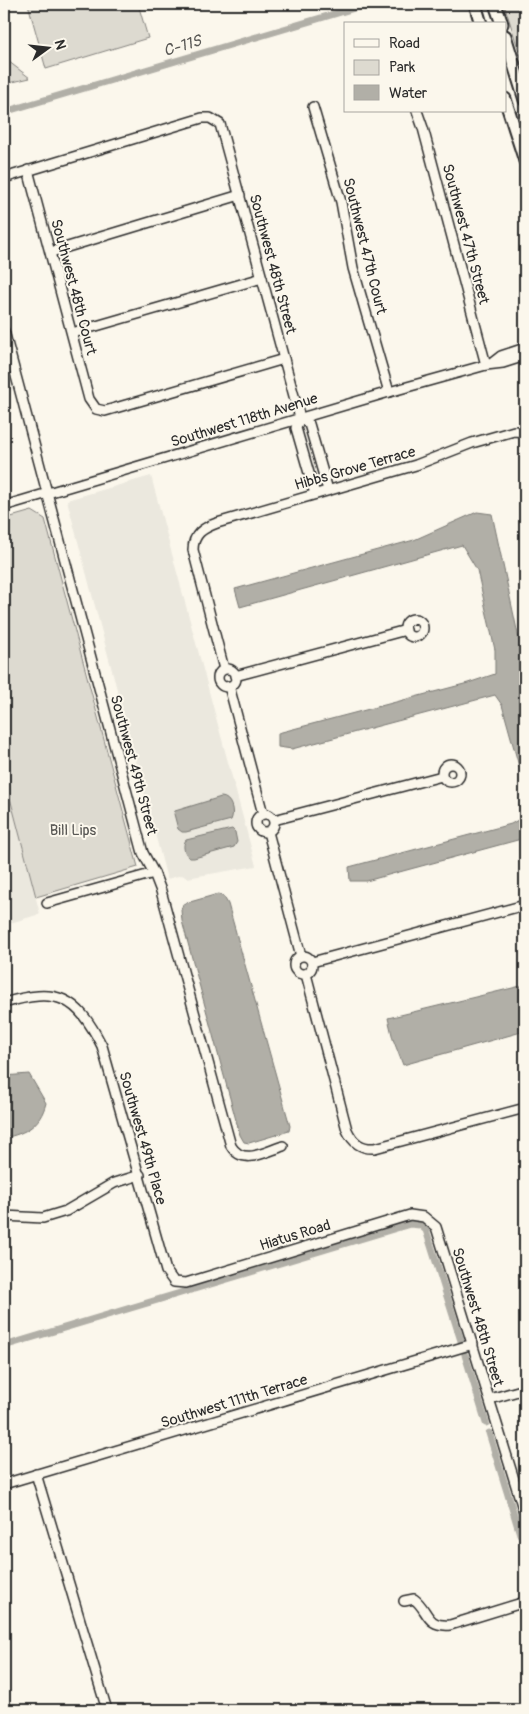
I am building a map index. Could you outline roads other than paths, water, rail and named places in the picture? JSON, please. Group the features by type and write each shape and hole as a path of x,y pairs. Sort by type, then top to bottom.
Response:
{"main road":[{"path":"475,4 480,22"},
{"path":"495,4 501,22"},
{"path":"506,39 525,100"},
{"path":"506,101 525,160"}],"street":[{"name":"Southwest 47th Court","path":"313,107 341,202 353,268 389,392"},
{"name":"Southwest 47th Street","path":"417,112 489,364"},
{"name":"Southwest 48th Street","path":"28,170 202,118 215,120 222,128 300,418 296,428 315,494"},
{"path":"4,178 28,170"},
{"name":"Southwest 48th Court","path":"28,170 89,399 96,409 112,409 284,359"},
{"path":"51,252 240,195"},
{"path":"72,333 262,278"},
{"name":"Southwest 49th Street","path":"4,331 143,853 161,891 231,1146 235,1153 251,1157 283,1146"},
{"name":"Southwest 118th Avenue","path":"489,364 501,356 525,348"},
{"name":"Southwest 118th Avenue","path":"4,506 389,392 525,356"},
{"name":"Southwest 48th Street","path":"300,418 309,424 328,490"},
{"name":"Hibbs Grove Terrace","path":"224,669 193,550 195,538 200,530 430,460 472,443 514,431 525,432"},
{"path":"235,676 406,630"},
{"path":"224,669 230,670 235,676 234,682 229,686 222,685 218,681 218,675 224,669"},
{"path":"229,686 263,814"},
{"path":"274,820 442,776"},
{"path":"263,814 271,816 274,820 273,829 268,832 260,830 257,826 258,818 263,814"},
{"path":"268,832 301,956"},
{"path":"46,903 154,873"},
{"path":"312,962 525,906"},
{"path":"301,956 308,957 312,962 311,971 306,974 296,972 295,960 301,956"},
{"path":"306,974 348,1130 352,1139 361,1146 375,1148 525,1108"},
{"name":"Southwest 49th Place","path":"4,1003 43,994 76,1006 91,1024 102,1046 166,1271 174,1282"},
{"path":"4,1216 43,1218 66,1211 114,1183 140,1175"},
{"name":"Hiatus Road","path":"174,1282 186,1283 410,1215 424,1217"},
{"name":"Southwest 48th Street","path":"424,1217 436,1227 525,1515"},
{"name":"Southwest 111th Terrace","path":"4,1484 473,1344"},
{"path":"490,1399 525,1389"},
{"path":"36,1474 107,1710"},
{"path":"404,1601 414,1599 419,1603 429,1619 442,1626 525,1602"}],"water":[{"path":"477,512 492,514 525,667 525,788 502,705 495,695 292,749 278,747 278,733 468,683 495,674 495,650 477,570 462,545 240,607 235,589 414,540"},
{"path":"221,797 230,802 233,813 231,820 186,832 178,829 175,811"},
{"path":"525,816 525,838 366,881 350,881 349,867 511,824"},
{"path":"232,829 235,832 237,842 234,847 194,858 190,858 185,852 184,844 186,840"},
{"path":"218,894 224,897 228,904 290,1126 289,1131 249,1143 244,1142 240,1135 182,921 181,910 183,904"},
{"path":"525,985 525,1031 403,1065 393,1039 388,1018"},
{"path":"29,1074 46,1103 43,1111 36,1123 31,1127 19,1134 4,1138 4,1076"}],"waterway":[{"name":"C-11S","path":"4,112 368,4"},
{"path":"4,1346 410,1224 420,1225 426,1230 462,1344"},
{"path":"465,1355 486,1423"},
{"path":"489,1433 520,1534"},
{"path":"523,1545 525,1550"}],"park label":[{"name":"Bill Lips","path":"73,830"}]}
